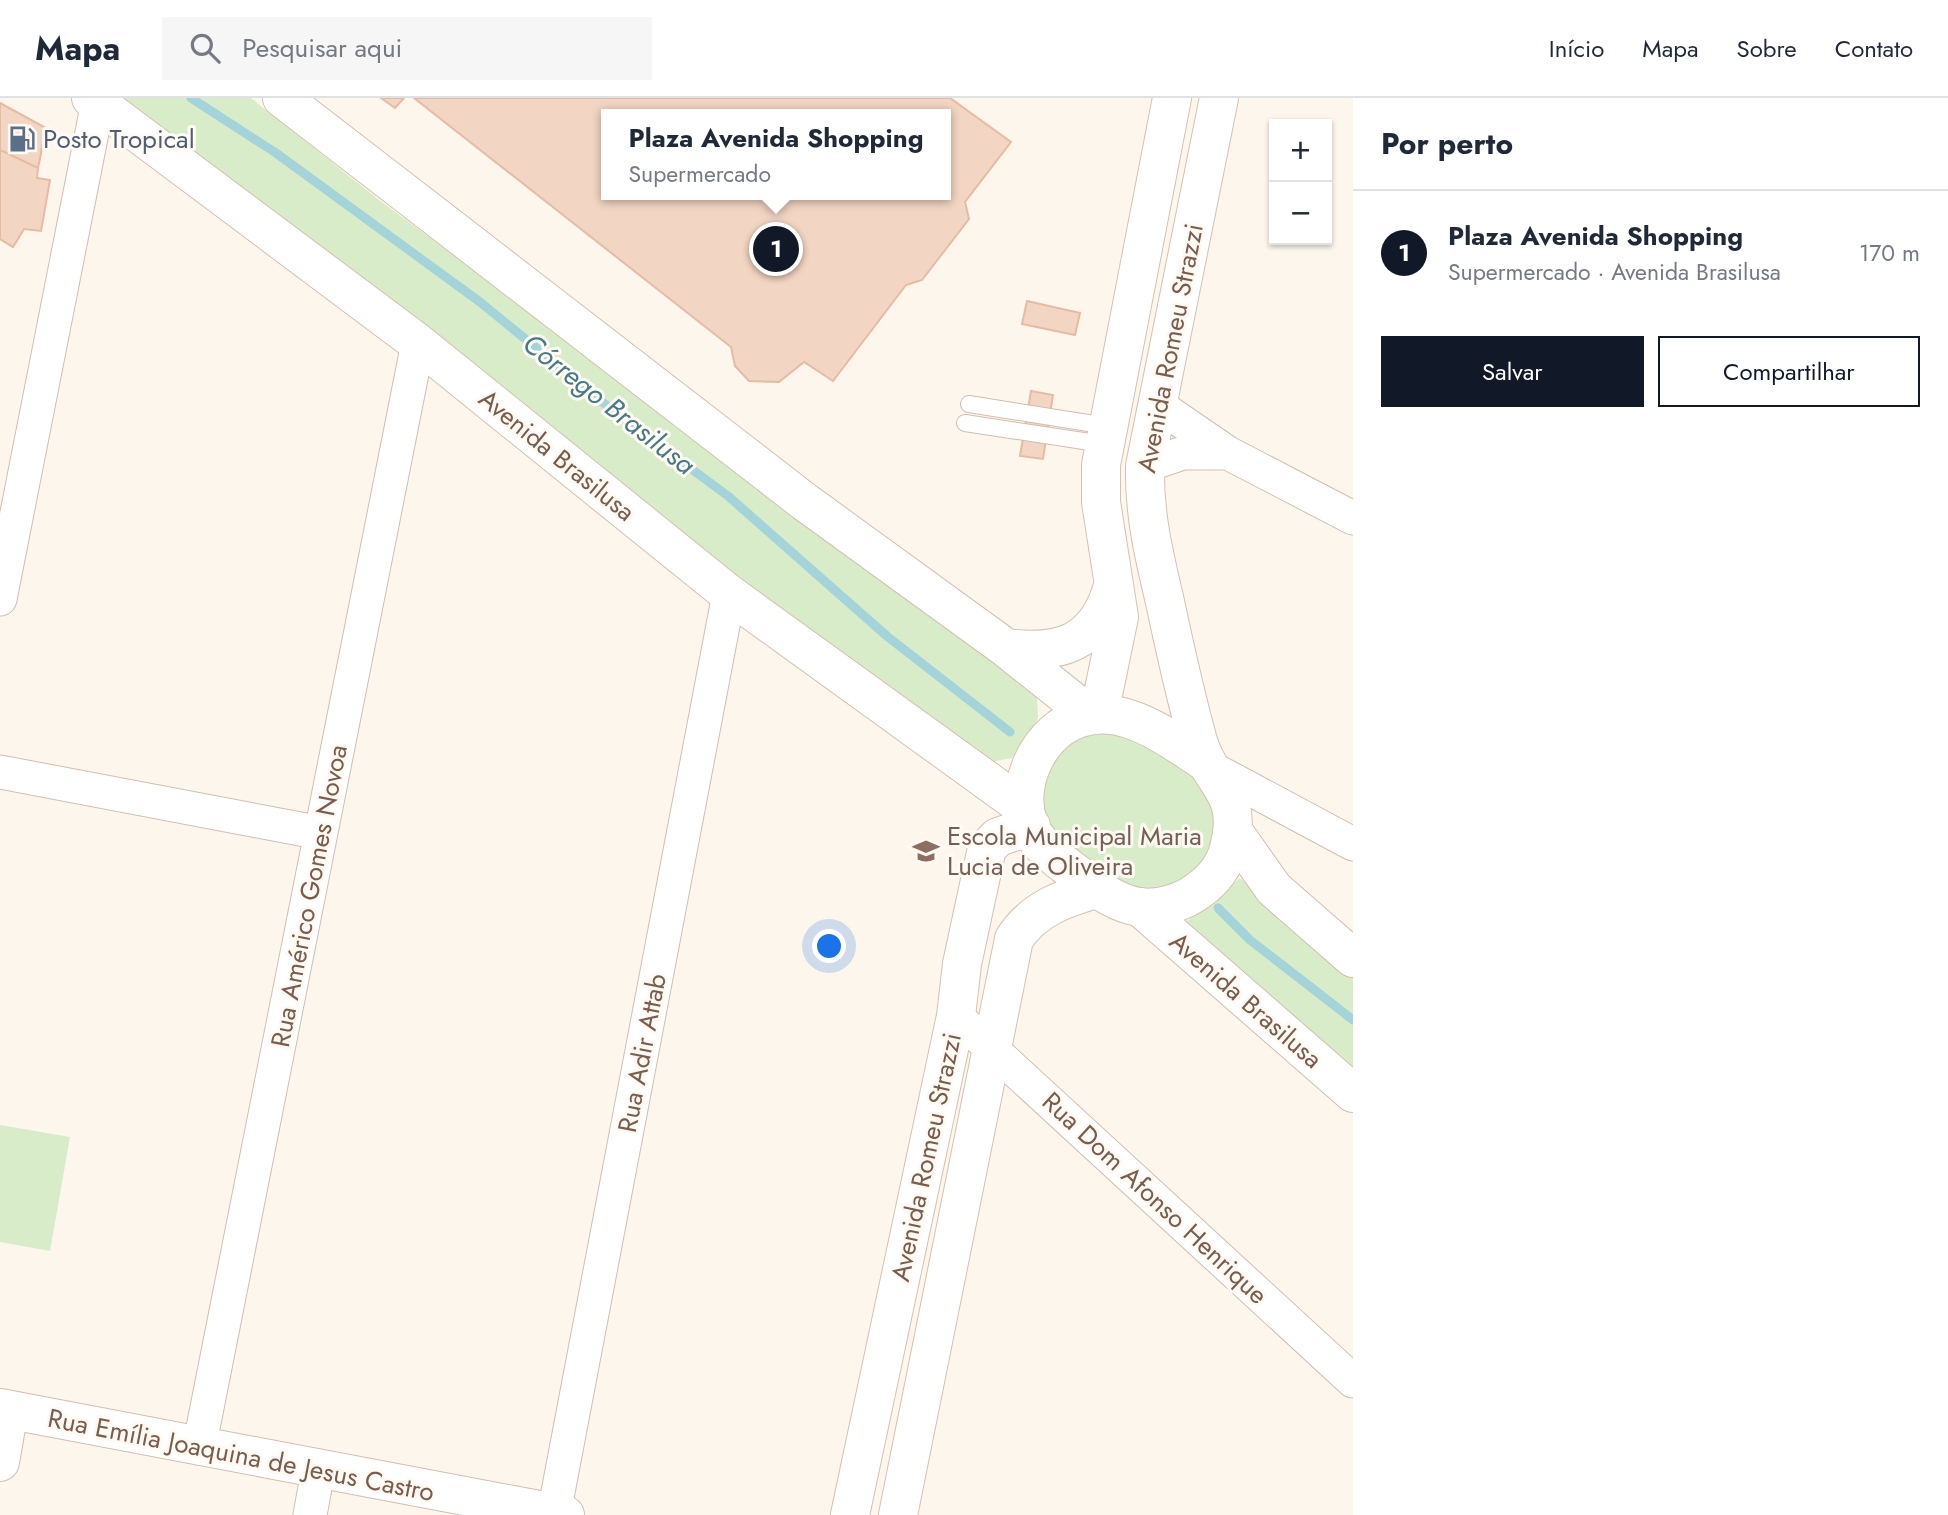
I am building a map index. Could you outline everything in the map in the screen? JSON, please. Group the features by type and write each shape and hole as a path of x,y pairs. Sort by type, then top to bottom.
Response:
{"main road":[{"path":"282,98 805,502 1094,715"},
{"name":"Avenida Romeu Strazzi","path":"1094,715 1119,617 1101,502 1105,435 1172,98"},
{"name":"Avenida Romeu Strazzi","path":"1208,764 1186,698 1144,508 1144,466 1219,98"},
{"name":"Avenida Brasilusa","path":"94,100 418,343 729,594 1028,817"},
{"path":"1006,648 1035,652 1058,649 1078,640 1102,615 1114,584"},
{"path":"1094,715 1125,716 1208,764 1231,803 1233,831 1223,862 1206,885 1177,903 1140,907 1119,901 1097,889 1042,845 1028,817 1026,780 1038,750 1061,727 1094,715"},
{"name":"Avenida Romeu Strazzi","path":"850,1515 956,1016 962,964 987,848 1028,817"},
{"path":"1233,831 1274,889 1353,958"},
{"name":"Avenida Romeu Strazzi","path":"898,1515 1014,939 1023,924 1037,913 1070,897 1097,889"},
{"name":"Avenida Brasilusa","path":"1140,907 1353,1093"},
{"path":"0,1461 5,1409"},
{"name":"Rua Emília Joaquina de Jesus Castro","path":"5,1409 318,1471 560,1514"}],"street":[{"path":"0,599 94,100"},
{"name":"Rua Américo Gomes Novoa","path":"199,1448 418,343"},
{"path":"1158,405 1228,453 1353,518"},
{"path":"1144,466 1183,453 1228,453"},
{"name":"Rua Adir Attab","path":"560,1514 729,594"},
{"path":"1208,764 1353,844"},
{"path":"0,772 321,833"},
{"name":"Rua Dom Afonso Henrique","path":"956,1016 1353,1381"},
{"path":"310,1515 318,1471"}],"lane":[{"path":"969,404 1105,435"},
{"path":"965,423 1105,435"}],"green space":[{"path":"116,98 251,98 379,200 1017,673 1037,698 1038,717 1032,738 1012,758 985,763 908,712"},
{"path":"1096,730 1120,732 1196,775 1213,800 1214,851 1197,873 1170,889 1146,891 1119,883 1083,856 1051,826 1041,804 1042,779 1071,740"},
{"path":"1240,878 1353,978 1353,1076 1181,926"},
{"path":"0,1125 70,1137 50,1251 0,1242"}],"building":[{"path":"381,98 404,98 395,108"},
{"path":"414,98 950,98 1011,142 965,202 969,219 922,280 906,285 833,381 804,362 779,382 749,381 735,366 731,347"},
{"name":"Posto Tropical","path":"0,103 46,128 38,168 0,150"},
{"path":"0,150 38,168 37,178 50,180 41,231 24,229 13,247 0,239"},
{"path":"1027,301 1080,313 1075,335 1022,324"},
{"path":"1031,391 1053,395 1043,459 1020,456"}],"waterway":[{"name":"Córrego Brasilusa","path":"191,98 276,153 480,302 617,414 728,496 888,637 1010,732"},
{"name":"Córrego Brasilusa","path":"1218,908 1250,940 1353,1020"}],"place":[{"name":"Posto Tropical","path":"22,139"},
{"name":"Plaza Avenida Shopping","path":"776,249"},
{"name":"Escola Municipal Maria Lucia de Oliveira","path":"926,851"}]}
